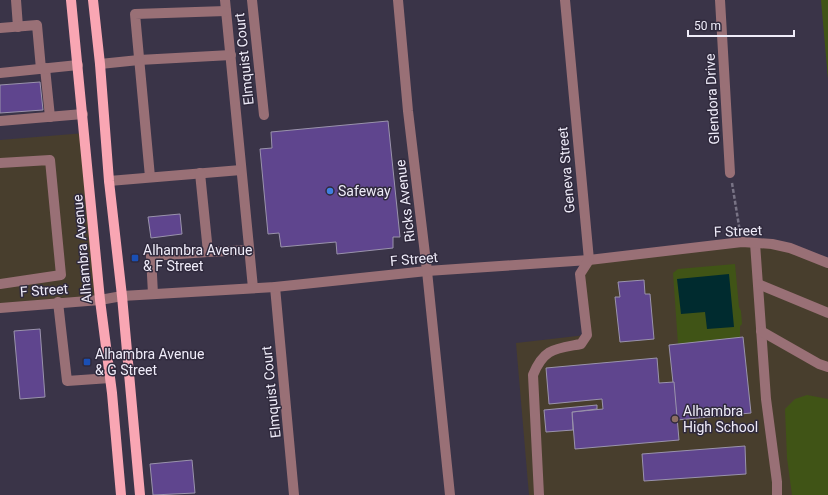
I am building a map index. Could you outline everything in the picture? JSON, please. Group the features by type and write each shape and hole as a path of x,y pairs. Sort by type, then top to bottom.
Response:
{"main road":[{"name":"Alhambra Avenue","path":"71,0 100,300 110,378 121,495"},
{"path":"93,0 140,495"}],"street":[{"path":"16,0 18,27"},
{"path":"225,0 253,288"},
{"name":"Elmquist Court","path":"252,0 264,115"},
{"name":"Ricks Avenue","path":"398,0 408,111 427,271 450,495"},
{"name":"Geneva Street","path":"565,0 589,260"},
{"name":"Glendora Drive","path":"720,0 730,173"},
{"path":"150,178 135,14 226,11"},
{"path":"0,28 37,25 50,117"},
{"path":"100,64 139,60 230,55"},
{"path":"0,73 78,65"},
{"path":"0,121 83,114"},
{"path":"0,163 50,160 61,275 0,284"},
{"path":"110,181 241,170"},
{"path":"200,173 208,252"},
{"name":"F Street","path":"0,308 58,302 100,300 122,296 275,287 427,271 589,260 742,242 772,244 790,248 828,263"},
{"path":"755,243 766,399 777,482 777,495"},
{"path":"153,294 151,256 249,250"},
{"path":"539,495 533,375 539,361 549,352 581,344 586,335 580,274 589,260"},
{"path":"758,284 828,313"},
{"name":"Elmquist Court","path":"275,287 294,495"},
{"path":"58,302 67,381 110,378"},
{"path":"761,331 828,367"}],"path":[{"path":"730,173 742,242"}],"shaded area":[{"path":"85,133 100,300 0,308 0,140"},
{"name":"Alhambra High School","path":"772,244 828,263 828,495 529,495 516,343 586,335 580,274 589,260"},
{"path":"729,274 734,327 707,329 705,312 681,314 677,279"}],"green space":[{"path":"821,0 828,0 828,79"},
{"path":"735,264 742,324 740,326 740,338 678,344 673,273 678,269"},
{"path":"807,395 828,399 828,495 792,495 787,458 785,409 795,399"}],"building":[{"path":"40,82 43,110 0,113 0,85"},
{"name":"Safeway","path":"388,121 400,237 393,237 393,248 337,254 336,242 281,247 279,233 268,234 260,149 272,148 271,132"},
{"path":"180,214 182,234 151,238 148,217"},
{"path":"644,280 645,294 650,294 654,339 620,342 615,297 620,297 618,282"},
{"path":"40,329 45,397 20,399 14,331"},
{"path":"743,337 751,413 677,420 669,345"},
{"path":"657,358 659,383 674,382 679,440 575,449 572,412 603,409 602,399 549,404 546,368"},
{"path":"597,405 597,409 572,412 573,430 546,432 544,410"},
{"path":"745,446 746,474 644,481 642,454"},
{"path":"192,460 195,493 153,495 150,464"}],"place":[{"name":"Safeway","path":"330,191"},
{"name":"Alhambra Avenue & F Street","path":"135,258"},
{"name":"Alhambra Avenue & G Street","path":"87,362"},
{"name":"Alhambra High School","path":"675,419"}]}
